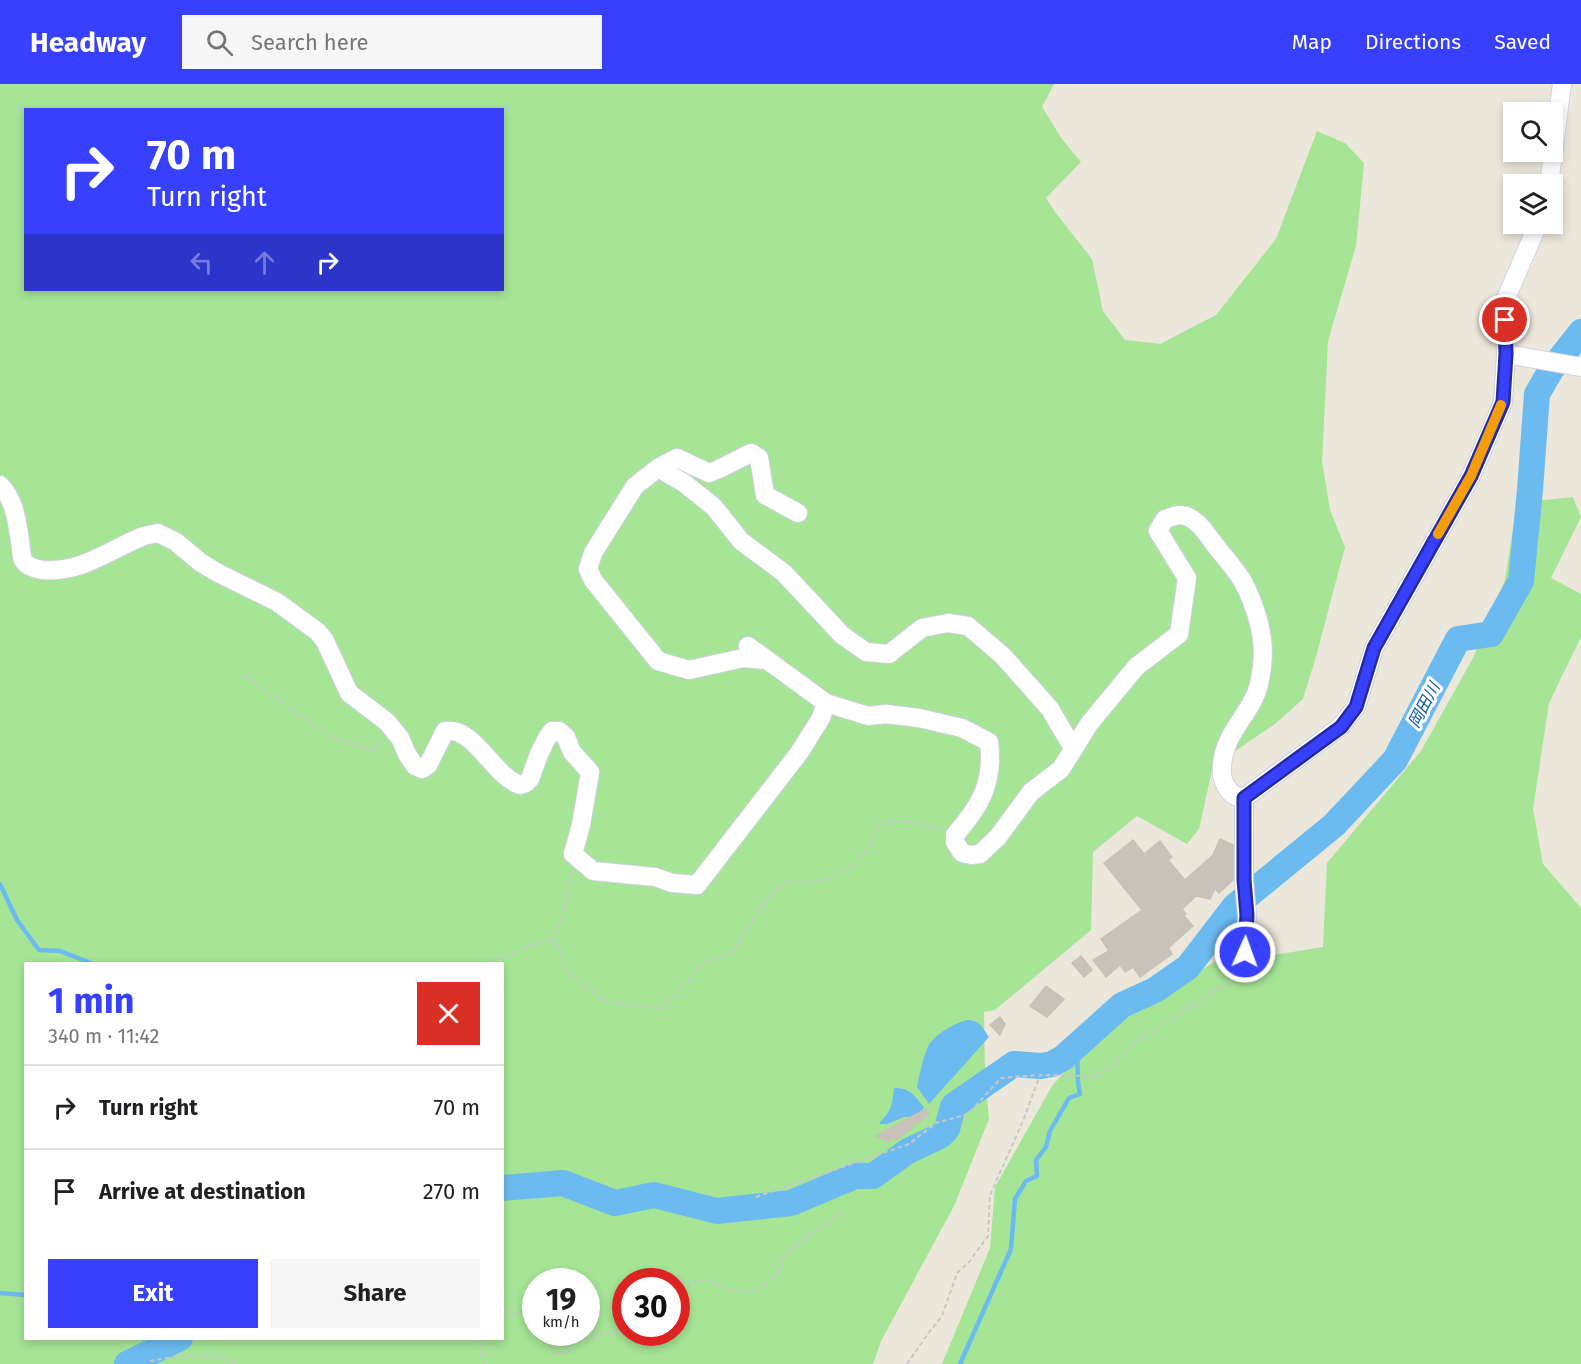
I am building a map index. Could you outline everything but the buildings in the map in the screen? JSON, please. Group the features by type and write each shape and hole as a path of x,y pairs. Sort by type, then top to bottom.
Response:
{"street":[{"path":"1551,174 1562,84"},
{"path":"748,646 826,703 868,716 886,714 919,718 962,728 989,742 991,760 983,797 955,835 955,842 962,853 980,854 998,837 1030,792 1061,769 1089,724 1136,667 1179,634 1187,578 1158,531 1165,519 1180,515 1194,519 1242,580 1262,634 1262,669 1255,698 1226,744 1221,766 1222,778 1228,791 1239,798 1244,798 1341,727 1356,707 1374,648 1471,476 1503,402 1506,354 1504,303 1534,234"},
{"path":"1506,354 1576,367"},
{"path":"767,660 743,658 689,670 658,661 593,580 588,569 593,552 635,486 658,468 677,458 709,473 751,453 759,458 765,495 798,513"},
{"path":"658,468 684,483 714,507 741,541 784,573 842,635 866,652 889,654 922,628 948,623 968,626 1003,656 1050,709 1074,748"},
{"path":"0,485 9,496 15,511 23,560 30,566 51,570 75,566 98,559 144,536 158,533 218,573 277,602 318,632 325,641 349,693 390,725 415,766 422,769 428,765 445,731 451,730 459,732 478,747 508,780 520,785 526,783 530,778 552,731 559,731 566,737 572,752 590,772 581,825 573,854 593,871 655,877 672,883 697,885 799,753 821,717 826,703"},
{"path":"1244,798 1244,880 1247,915 1245,952"}],"path":[{"path":"244,675 331,737 374,752 390,725"},
{"path":"573,854 566,905 555,938 567,971 602,999 663,1009 705,962 732,953 767,899 785,882 811,882 828,879 856,865 869,847 879,824 903,821 955,835"},
{"path":"493,962 524,948 555,938"},
{"path":"756,1197 909,1144 936,1124 968,1114 1001,1078 1040,1075 1094,1076 1108,1069 1139,1040 1246,971 1245,952"},
{"path":"907,1364 942,1316 957,1273 969,1262 988,1236 990,1195 1023,1121 1040,1075"},
{"path":"690,1284 706,1280 728,1289 752,1292 777,1276 783,1254 842,1212"},
{"path":"504,1311 522,1315"},
{"path":"483,1340 480,1348 485,1364"},
{"path":"551,1346 556,1354 568,1350 571,1346"},
{"path":"150,1361 204,1356 237,1364"}],"green space":[{"path":"0,84 1054,84 1042,107 1062,139 1081,162 1046,198 1092,259 1103,311 1125,340 1160,344 1216,315 1276,239 1317,131 1345,143 1364,163 1356,246 1328,341 1322,462 1330,510 1345,547 1303,699 1275,724 1213,766 1199,829 1187,844 1137,816 1093,852 1091,930 995,1010 984,1012 985,1075 989,1119 954,1206 881,1341 873,1364 0,1364"},
{"path":"1573,497 1581,517 1551,578 1581,594 1581,637 1549,703 1533,809 1543,864 1581,908 1581,1364 942,1364 990,1248 995,1187 1052,1086 1095,1037 1216,961 1323,947 1327,863 1421,751 1473,658 1505,580 1517,503"}],"water":[{"path":"967,1020 978,1023 989,1037 929,1104 917,1087 929,1045 943,1031"},
{"path":"894,1088 908,1091 924,1107 916,1117 904,1117 887,1124 880,1124 891,1106"}],"waterway":[{"name":"岡田川","path":"504,1188 563,1183 615,1203 654,1195 717,1211 791,1203 855,1176 873,1176 908,1151 940,1136 947,1129 953,1106 1014,1064 1041,1066 1052,1064 1063,1058 1122,1005 1155,990 1188,967 1235,906 1334,825 1395,760 1458,639 1491,634 1521,581 1537,394 1551,370 1581,332"},
{"path":"0,884 17,920 39,950 60,951 88,962"},
{"path":"960,1364 1011,1249 1015,1199 1026,1181 1037,1176 1036,1160 1046,1147 1050,1131 1069,1098 1080,1094 1077,1045"},
{"path":"0,1293 24,1295"},
{"path":"127,1364 176,1340"}],"slow traffic":[{"path":"1438,534 1471,476 1501,405"}],"route":[{"path":"1245,952 1247,915 1244,880 1244,798 1341,727 1356,707 1374,648 1471,476 1503,402 1506,354 1505,320"}]}
